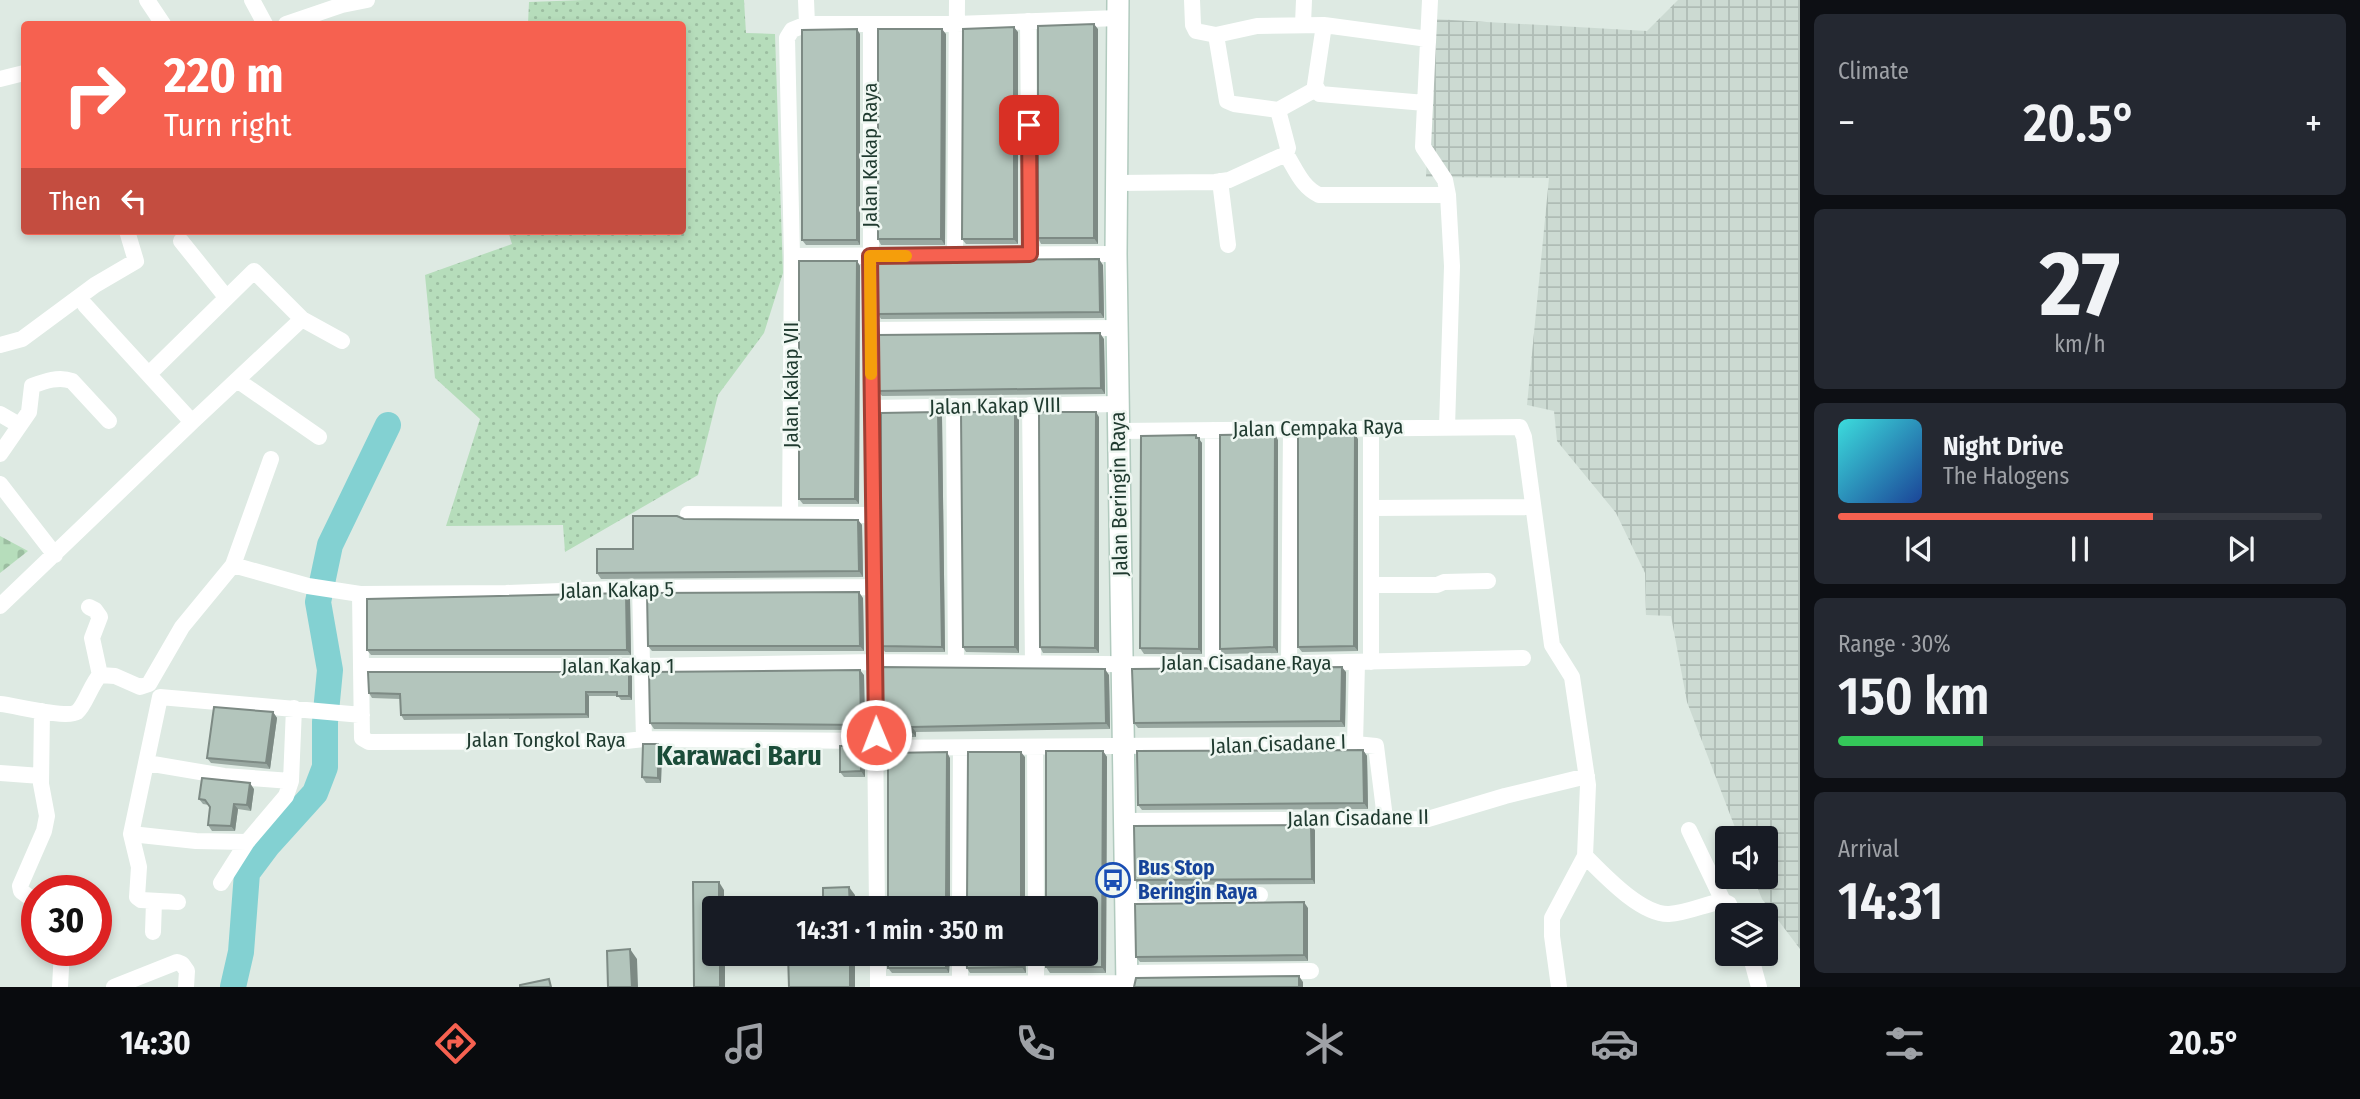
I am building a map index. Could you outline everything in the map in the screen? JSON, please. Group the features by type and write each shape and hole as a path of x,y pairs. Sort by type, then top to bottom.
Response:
{"street":[{"path":"147,0 161,21"},
{"path":"252,0 263,21"},
{"path":"313,20 342,5 367,0"},
{"path":"806,0 807,24 1028,21 1118,9"},
{"path":"955,256 957,0"},
{"path":"1192,0 1193,25 1196,31 1216,35 1257,26 1303,24 1428,39"},
{"path":"1303,24 1304,0"},
{"path":"1430,0 1423,147 1445,180 1448,195 1452,266 1447,427"},
{"name":"Jalan Beringin Raya","path":"1118,9 1116,254 1127,981"},
{"path":"1028,21 1030,254"},
{"name":"Jalan Kakap VII","path":"790,514 792,256 787,38 792,30 807,24"},
{"name":"Jalan Kakap Raya","path":"870,24 870,330 877,896"},
{"path":"1316,89 1324,25"},
{"path":"1216,35 1227,101 1278,110 1316,89"},
{"path":"0,79 21,74"},
{"path":"1316,89 1320,93 1425,103"},
{"path":"1116,183 1229,180 1286,154 1288,148 1278,110"},
{"path":"1286,154 1305,186 1319,195 1448,195"},
{"path":"1220,181 1228,245"},
{"path":"0,345 22,339 95,285 136,261 128,235"},
{"path":"181,241 226,297"},
{"path":"792,256 1116,254"},
{"path":"149,374 254,271 302,319 342,341"},
{"path":"85,305 192,422"},
{"path":"0,606 302,319"},
{"path":"870,330 1117,328"},
{"path":"0,454 29,411 32,386 57,379 72,382 109,421"},
{"path":"237,380 319,437"},
{"name":"Jalan Kakap VIII","path":"871,408 1118,404"},
{"path":"1031,405 1033,662"},
{"path":"954,406 956,662"},
{"path":"0,414 19,425"},
{"name":"Jalan Cempaka Raya","path":"1119,431 1517,426 1524,437 1532,507"},
{"name":"Jalan Cisadane I","path":"1122,747 1355,744 1371,584 1371,428"},
{"path":"1213,430 1213,665"},
{"path":"1290,664 1291,430"},
{"path":"0,704 74,713 78,711 93,682 100,675 115,676 140,687 149,684 182,627 233,565 271,459"},
{"path":"0,484 55,555"},
{"path":"1372,508 1532,507 1552,645 1572,677 1589,798 1585,856 1552,918 1559,987"},
{"path":"688,514 872,515"},
{"name":"Jalan Kakap 5","path":"233,565 309,586 360,594 506,593 640,588 874,587"},
{"path":"1371,584 1437,585 1444,582 1488,581"},
{"path":"640,588 643,739"},
{"name":"Jalan Tongkol Raya","path":"360,594 362,738 369,742 643,739 961,748 1122,747"},
{"path":"89,607 100,617 92,638 100,675"},
{"name":"Jalan Cisadane Raya","path":"1033,662 1213,665 1523,658"},
{"name":"Jalan Kakap 1","path":"361,666 1033,662"},
{"path":"178,902 141,900 137,897 139,867 131,834 160,697 362,715"},
{"path":"221,883 247,842 286,796 291,781 301,710"},
{"path":"25,875 44,831 47,816 41,776 42,711"},
{"path":"1355,744 1376,746 1385,818"},
{"path":"960,896 961,748"},
{"path":"1035,748 1036,896"},
{"path":"147,763 224,776 291,781"},
{"path":"0,773 41,776"},
{"name":"Jalan Cisadane II","path":"1124,821 1405,820 1441,816 1505,796 1587,776"},
{"path":"1689,830 1723,901 1727,903"},
{"path":"131,834 197,841 247,842"},
{"path":"1585,856 1640,904 1659,913 1681,913 1723,901"},
{"path":"1125,897 1260,895"},
{"path":"153,932 154,901"},
{"path":"114,987 177,962 187,971 186,987"},
{"path":"60,987 61,966"},
{"path":"878,966 878,986 1036,985 1311,971"},
{"path":"960,966 960,985"},
{"path":"1036,966 1036,985"},
{"path":"1753,966 1759,987"}],"shaded area":[{"path":"1678,0 1800,0 1800,949 1778,920 1778,903 1765,903 1758,889 1778,889 1778,826 1734,826 1687,702 1671,616 1646,615 1645,573 1616,513 1557,441 1554,411 1527,405 1549,178 1426,177 1434,19 1647,31"}],"green space":[{"path":"744,0 746,33 775,34 783,273 764,333 718,395 698,475 565,552 563,525 446,526 480,419 435,378 425,275 512,244 509,235 686,235 686,21 528,21 529,2"},
{"path":"0,536 28,551 0,573"}],"building":[{"path":"1094,24 1094,238 1038,238 1038,26"},
{"path":"1014,27 1014,239 962,239 963,29"},
{"path":"857,29 857,240 802,240 802,30"},
{"path":"878,29 942,29 941,239 878,239"},
{"path":"1099,259 1100,312 878,314 878,260"},
{"path":"799,261 857,261 855,499 799,499"},
{"path":"1100,333 1101,388 878,391 878,335"},
{"path":"938,412 942,647 881,646 881,413"},
{"path":"961,412 1015,412 1015,647 963,647"},
{"path":"1039,412 1096,412 1095,648 1040,647"},
{"path":"1275,434 1274,647 1220,649 1220,435"},
{"path":"1298,434 1355,434 1354,646 1298,647"},
{"path":"1196,435 1196,438 1199,438 1199,649 1140,648 1141,436"},
{"path":"633,516 858,520 859,571 597,573 597,549 633,549"},
{"path":"859,592 860,646 648,646 647,593"},
{"path":"626,593 627,650 367,650 367,599"},
{"path":"881,667 1105,669 1106,723 912,727 912,732 888,732 888,725 882,726"},
{"path":"1342,667 1341,721 1134,723 1132,669"},
{"path":"860,670 861,725 650,723 649,672"},
{"path":"368,672 629,672 629,696 617,696 617,692 586,692 586,714 401,715 400,694 369,693"},
{"path":"214,707 273,712 266,763 207,758"},
{"path":"643,744 658,744 658,778 642,777"},
{"path":"840,746 861,746 861,771 840,772"},
{"path":"1363,750 1364,803 1138,805 1137,751"},
{"path":"1046,751 1103,751 1102,967 1046,967 1098,966 1098,896 1046,896"},
{"path":"947,752 946,896 888,896 888,753"},
{"path":"968,752 1021,752 1021,896 967,896"},
{"path":"202,778 250,783 247,805 234,804 231,826 208,825 210,807 205,800 199,799"},
{"path":"1311,825 1312,879 1135,880 1134,826"},
{"path":"693,882 719,882 719,896 702,896 702,966 720,966 720,987 694,987"},
{"path":"849,887 849,896 823,896 823,888"},
{"path":"1304,902 1304,955 1136,957 1135,904"},
{"path":"630,949 632,987 608,987 607,951"},
{"path":"788,966 850,966 850,987 789,987"},
{"path":"888,966 946,966 946,968"},
{"path":"967,966 1022,966 1022,967"},
{"path":"1299,976 1299,987 1134,987 1136,978"},
{"path":"549,979 551,987 520,987 520,985"}],"waterway":[{"path":"233,987 241,952 247,873 268,845 315,793 325,767 325,722 330,670 318,602 330,545 388,425"}],"slow traffic":[{"path":"871,374 870,256 906,256"}],"place":[{"name":"Bus Stop Beringin Raya","path":"1113,880"}],"district":[{"name":"Karawaci Baru","path":"739,755"}],"route":[{"path":"876,735 870,256 1030,254 1029,125"}]}
